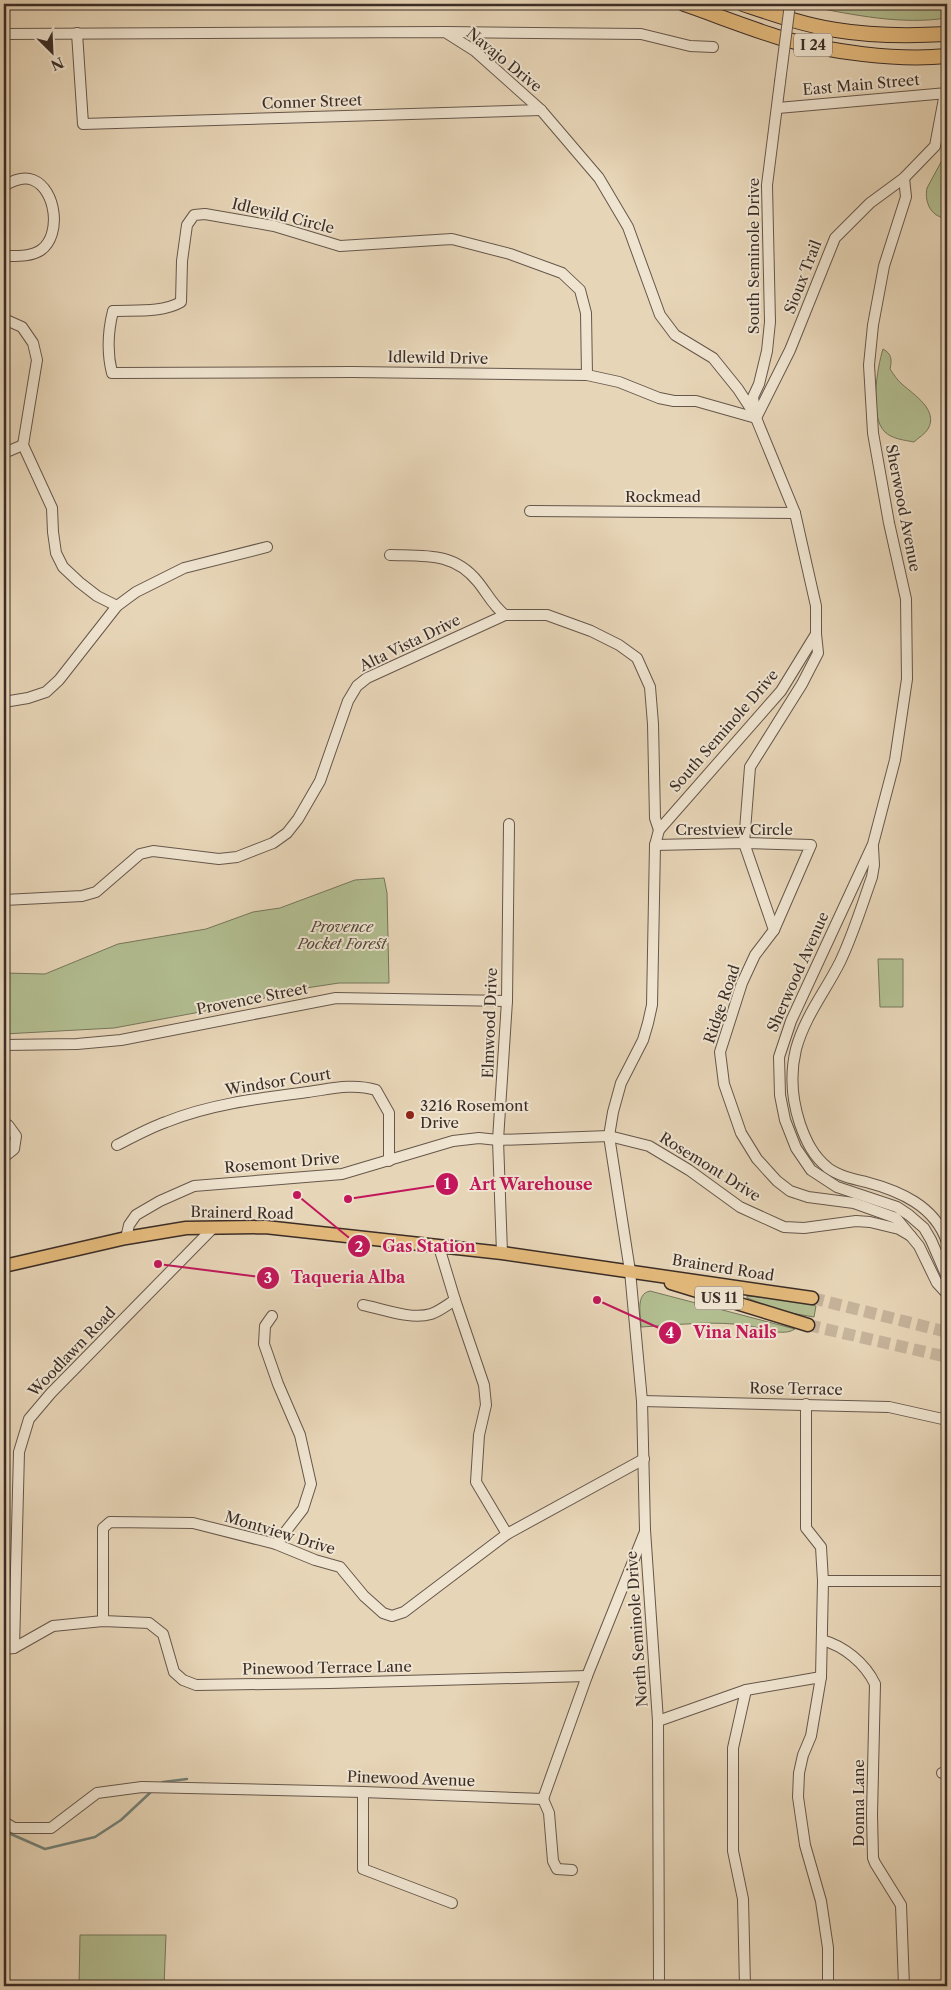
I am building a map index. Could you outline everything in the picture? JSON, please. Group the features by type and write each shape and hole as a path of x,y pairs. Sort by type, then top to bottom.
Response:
{"highway":[{"name":"I 24","path":"684,4 781,38 827,49 896,57 947,56"},
{"name":"I 24","path":"743,4 784,18 835,30 904,36 947,34"}],"main road":[{"name":"Brainerd Road","path":"4,1266 126,1238 186,1228 265,1227 502,1253 812,1298"},
{"name":"Brainerd Road","path":"630,1271 808,1325"}],"street":[{"name":"South Seminole Drive","path":"630,1271 609,1136 613,1112 622,1083 642,1040 652,1005 654,845 659,830 782,691 816,634 816,606 794,513 756,418 753,397 759,384 765,360 770,322 767,185 790,4"},
{"name":"Navajo Drive","path":"4,34 445,32 475,51 541,110 599,178 614,200 628,227 660,315 675,335 713,358 738,389 756,418"},
{"path":"445,32 641,34 690,46 713,47"},
{"name":"Conner Street","path":"77,33 83,124 541,110"},
{"name":"East Main Street","path":"778,108 946,93"},
{"name":"Sioux Trail","path":"756,418 790,350 835,238 870,202 904,178 935,146 946,93"},
{"name":"Sherwood Avenue","path":"904,178 906,197 884,266 873,325 869,365 873,433 889,523 906,599 907,679 895,760 873,844 804,991 782,1046 779,1057 780,1095 782,1107 796,1148 811,1170 837,1187 896,1207 909,1215 924,1228 947,1277"},
{"path":"4,186 16,179 33,180 45,189 51,204 55,223 52,238 41,250 26,256 4,256"},
{"name":"Idlewild Circle","path":"112,373 108,358 110,323 114,311 173,307 181,302 182,261 187,225 194,215 205,214 274,226 340,246 452,239 510,254 562,273 580,290 586,313 587,375"},
{"path":"4,320 22,327 33,343 38,360 23,445 52,508 56,553 63,567 96,596 117,606"},
{"name":"Idlewild Drive","path":"112,373 352,372 587,375 619,382 659,398 674,401 696,401 756,418"},
{"path":"4,453 23,445"},
{"name":"Rockmead","path":"530,511 794,513"},
{"path":"4,702 28,698 46,692 59,680 117,606 136,592 184,568 266,547"},
{"path":"390,555 437,556 452,561 468,571 505,615"},
{"name":"Alta Vista Drive","path":"4,900 82,896 96,892 140,854 153,852 220,858 236,857 273,843 287,833 298,819 320,781 348,702 357,686 367,678 505,615 547,615 567,621 618,645 637,658 650,686 653,724 654,818 659,830"},
{"path":"774,930 744,843 750,767 802,684 818,654 816,634"},
{"name":"Elmwood Drive","path":"502,1253 498,1140 507,1001 509,824"},
{"name":"Crestview Circle","path":"654,845 744,843 811,845 774,930"},
{"name":"Sherwood Avenue","path":"873,844 874,865 872,877 840,962 804,1023 796,1051 792,1090 801,1127 808,1144 817,1158 829,1169 846,1177 890,1189 914,1201 933,1217 947,1242"},
{"name":"Ridge Road","path":"774,930 755,955 742,983 720,1052 724,1084 741,1133 757,1159 772,1176 790,1191 808,1197 854,1203 896,1218 911,1236 927,1260 937,1283 947,1294"},
{"name":"Provence Street","path":"4,1045 77,1044 121,1040 336,998 507,1001"},
{"name":"Windsor Court","path":"117,1145 166,1122 197,1112 259,1098 339,1087 364,1087 376,1090 389,1113 389,1161"},
{"path":"4,1124 13,1131 16,1141 14,1149 4,1158"},
{"name":"Rosemont Drive","path":"126,1238 128,1225 136,1215 160,1201 194,1186 342,1174 447,1142 479,1138 498,1140 609,1136 649,1146 689,1170 740,1207 784,1227 804,1228 856,1221 870,1222 899,1230 911,1236"},
{"name":"Woodlawn Road","path":"9,1648 20,1452 30,1419 51,1393 214,1227"},
{"path":"440,1247 455,1300 484,1385 486,1405 480,1435 476,1482 507,1534"},
{"name":"North Seminole Drive","path":"630,1271 642,1402 645,1530 658,1721 659,1986"},
{"path":"363,1305 410,1315 428,1315 455,1300"},
{"path":"272,1316 265,1326 264,1344 278,1384 300,1435 310,1484 303,1509 276,1544"},
{"name":"Rose Terrace","path":"642,1402 889,1407 947,1420"},
{"path":"806,1404 806,1528 821,1547 823,1580 822,1640 821,1677 811,1736 801,1764 798,1797 805,1845 821,1902 828,1948 828,1986"},
{"name":"Montview Drive","path":"103,1621 102,1528 110,1522 193,1523 276,1544 315,1560 340,1567 364,1596 383,1613 392,1616 404,1612 507,1534 644,1459"},
{"path":"572,1870 557,1869 553,1861 549,1813 543,1799 587,1676 645,1530"},
{"path":"823,1580 947,1582"},
{"path":"9,1648 52,1626 103,1621"},
{"name":"Pinewood Terrace Lane","path":"103,1621 149,1623 162,1634 174,1672 182,1680 196,1685 587,1676"},
{"name":"Donna Lane","path":"822,1640 842,1648 861,1663 875,1684 873,1858 874,1863 901,1905 904,1986"},
{"path":"658,1721 746,1690 821,1677"},
{"path":"745,1986 743,1899 733,1851 733,1748 746,1690"},
{"name":"Pinewood Avenue","path":"4,1822 14,1828 51,1828 97,1793 142,1787 363,1792 543,1799"},
{"path":"363,1792 363,1869 452,1903"}],"green space":[{"path":"808,4 947,4 947,18 895,20 843,13 808,6"},
{"path":"947,151 947,218 937,215 930,209 926,194 927,188"},
{"path":"883,349 890,355 890,369 894,375 923,403 930,415 928,429 914,442 891,436 880,425 877,415 876,392"},
{"name":"Provence Pocket Forest","path":"384,878 387,893 389,983 339,983 306,988 227,1007 114,1028 4,1034 4,973 45,974 118,944 206,929 253,912 280,908 355,880"},
{"path":"878,959 903,959 903,1007 880,1007"},
{"path":"650,1291 795,1329 779,1332 736,1324 709,1323 641,1327 640,1311 642,1296"},
{"path":"747,1296 795,1300 816,1306 814,1317 785,1312 747,1298"},
{"path":"80,1935 166,1935 164,1986 79,1986"}],"waterway":[{"path":"160,1784 187,1779"},
{"path":"4,1831 45,1849 95,1837 121,1820 152,1791"}],"tunnel":[{"path":"812,1298 947,1332"},
{"path":"808,1325 947,1357"}],"place":[{"name":"3216 Rosemont Drive","path":"410,1115"},
{"name":"Gas Station","path":"297,1195"},
{"name":"Art Warehouse","path":"348,1199"},
{"name":"Taqueria Alba","path":"158,1264"},
{"name":"Vina Nails","path":"597,1300"}]}
